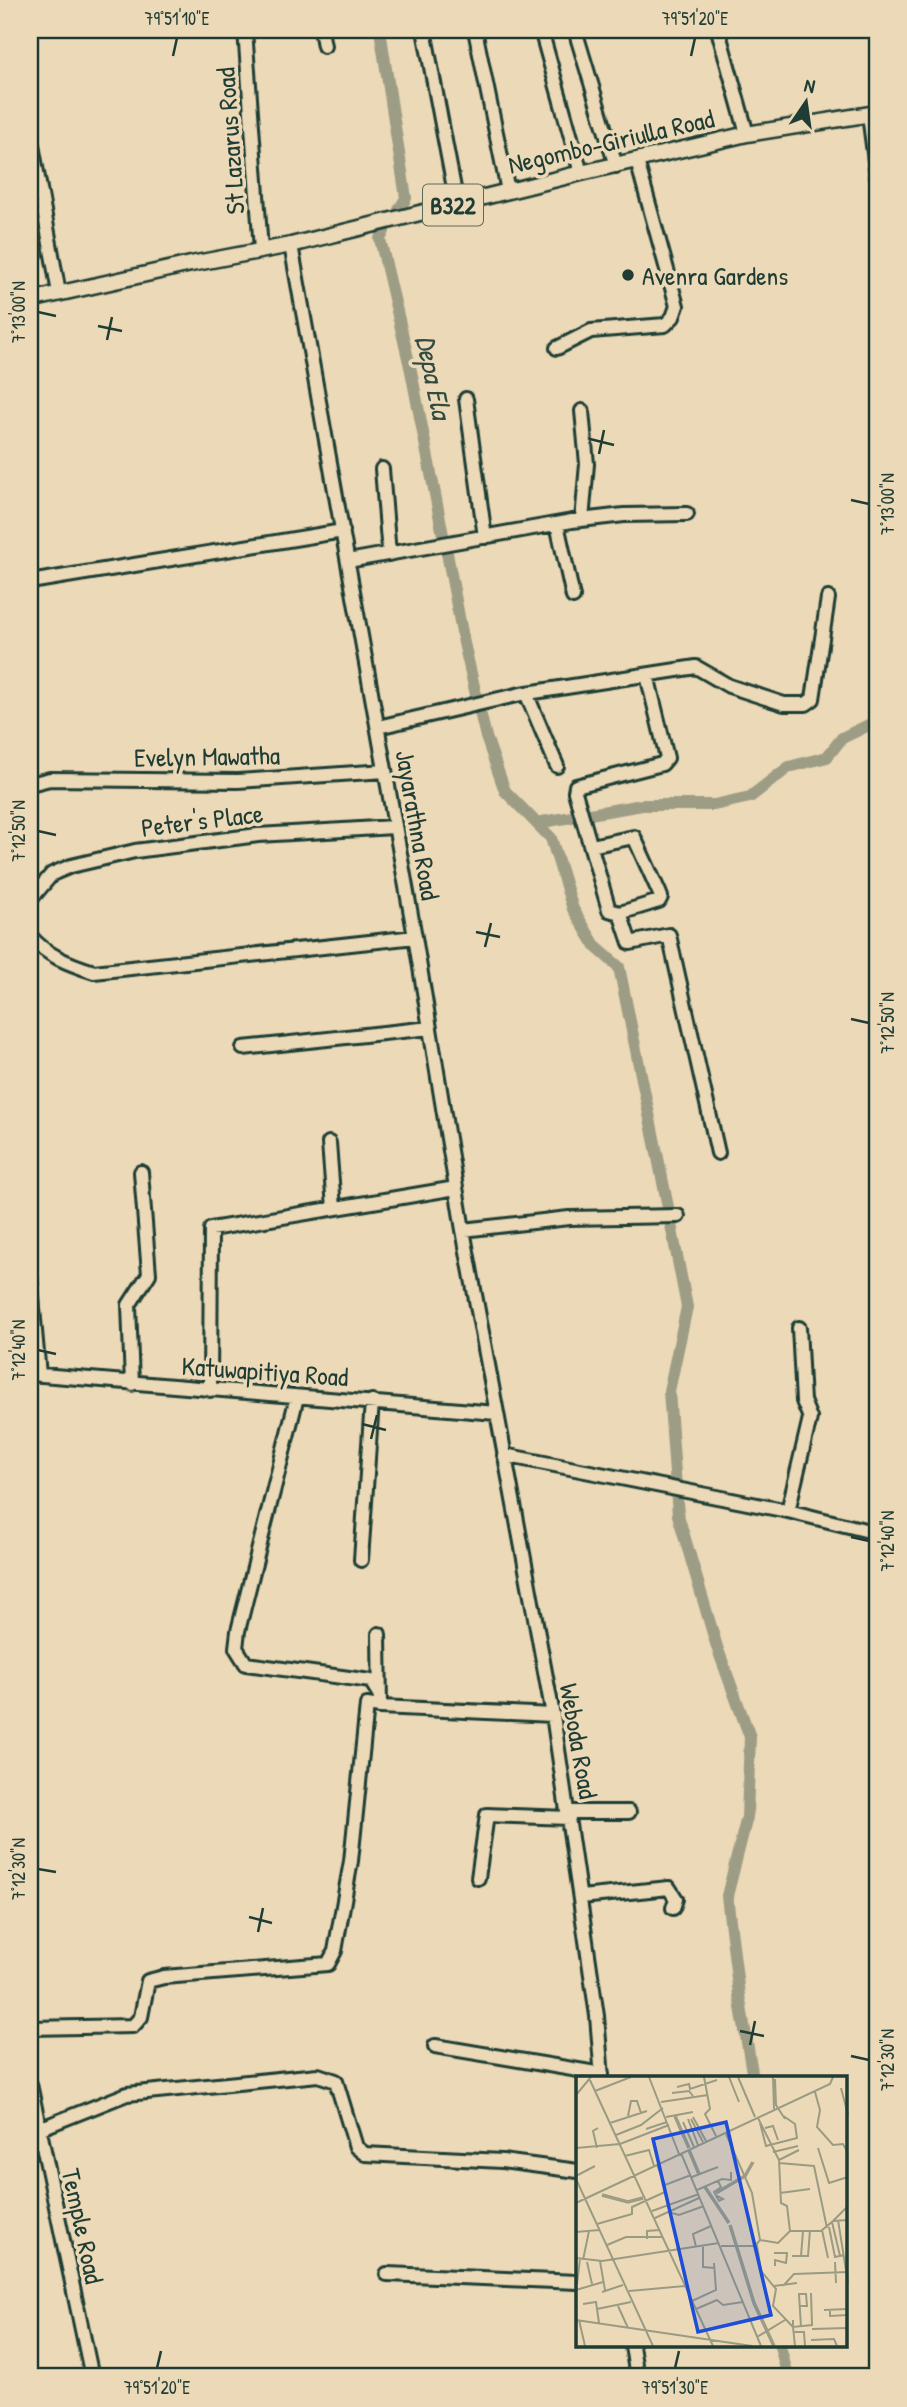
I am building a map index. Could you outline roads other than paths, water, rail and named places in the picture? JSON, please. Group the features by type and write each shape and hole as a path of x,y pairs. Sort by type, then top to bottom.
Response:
{"main road":[{"name":"Negombo-Giriulla Road","path":"30,300 291,245 747,134 873,114"}],"street":[{"name":"St Lazarus Road","path":"245,30 261,250"},
{"path":"321,30 324,46"},
{"path":"424,30 457,204"},
{"path":"475,30 508,191"},
{"path":"541,30 581,173"},
{"path":"575,30 616,166"},
{"path":"718,30 747,134"},
{"path":"873,114 877,176"},
{"path":"30,134 59,293"},
{"path":"557,348 591,331 665,325 673,317 677,306 637,161"},
{"name":"Jayarathna Road","path":"291,245 415,937 496,1413"},
{"path":"466,399 485,537"},
{"path":"582,411 587,464 582,520"},
{"path":"382,469 388,554"},
{"path":"348,561 582,520 624,515 687,514"},
{"path":"557,524 573,597"},
{"path":"30,582 343,531"},
{"path":"377,727 526,693 696,667 729,686 784,704 806,704 813,699 828,598"},
{"path":"591,846 634,837 661,897 659,901 620,913 609,910 575,792 576,786 662,764 667,758 646,675"},
{"path":"526,693 557,766"},
{"name":"Evelyn Mawatha","path":"30,783 50,779 238,781 385,771"},
{"name":"Peter's Place","path":"30,900 52,874 71,866 135,851 258,835 394,827"},
{"path":"620,913 630,943 669,935 718,1153"},
{"path":"30,936 39,947 64,962 94,972 415,937"},
{"path":"243,1048 430,1028"},
{"path":"329,1143 334,1208"},
{"path":"132,1384 129,1306 149,1274 141,1172"},
{"path":"210,1390 211,1229 456,1188"},
{"path":"463,1230 569,1218 678,1216"},
{"path":"30,1275 34,1375"},
{"path":"788,1511 810,1418 803,1401 799,1328"},
{"name":"Katuwapitiya Road","path":"34,1375 496,1413"},
{"path":"297,1397 237,1631 236,1648 246,1664 371,1681 380,1701"},
{"path":"361,1560 372,1401"},
{"name":"Weboda Road","path":"496,1413 569,1815 597,2016 602,2076"},
{"path":"504,1455 788,1511 877,1533"},
{"path":"379,1634 380,1701"},
{"path":"30,2028 133,2026 141,2017 148,1981 164,1977 328,1964 335,1951 351,1860 367,1705 380,1701 552,1715"},
{"path":"478,1878 487,1815 629,1812"},
{"path":"580,1897 669,1888 676,1899 673,1908"},
{"path":"435,2046 602,2076"},
{"path":"39,2129 127,2094 318,2075 336,2081 356,2147 365,2154 502,2161 576,2171"},
{"name":"Temple Road","path":"30,2084 92,2377"},
{"path":"387,2274 576,2282"},
{"path":"632,2348 637,2377"}],"waterway":[{"path":"380,30 406,198 399,210"},
{"name":"Depa Ela","path":"384,231 380,239 411,371 443,535"},
{"path":"447,553 476,695"},
{"path":"480,712 505,791 551,838 573,909 596,947 619,967 668,1207"},
{"path":"590,814 642,805 714,805 750,797 789,767 827,757 842,738 877,721"},
{"path":"536,823 572,817"},
{"path":"671,1225 687,1307 669,1391 678,1515 717,1647 750,1737 747,1817 727,1896 753,2076"},
{"path":"781,2348 788,2377"}],"place":[{"name":"Avenra Gardens","path":"628,275"}]}
